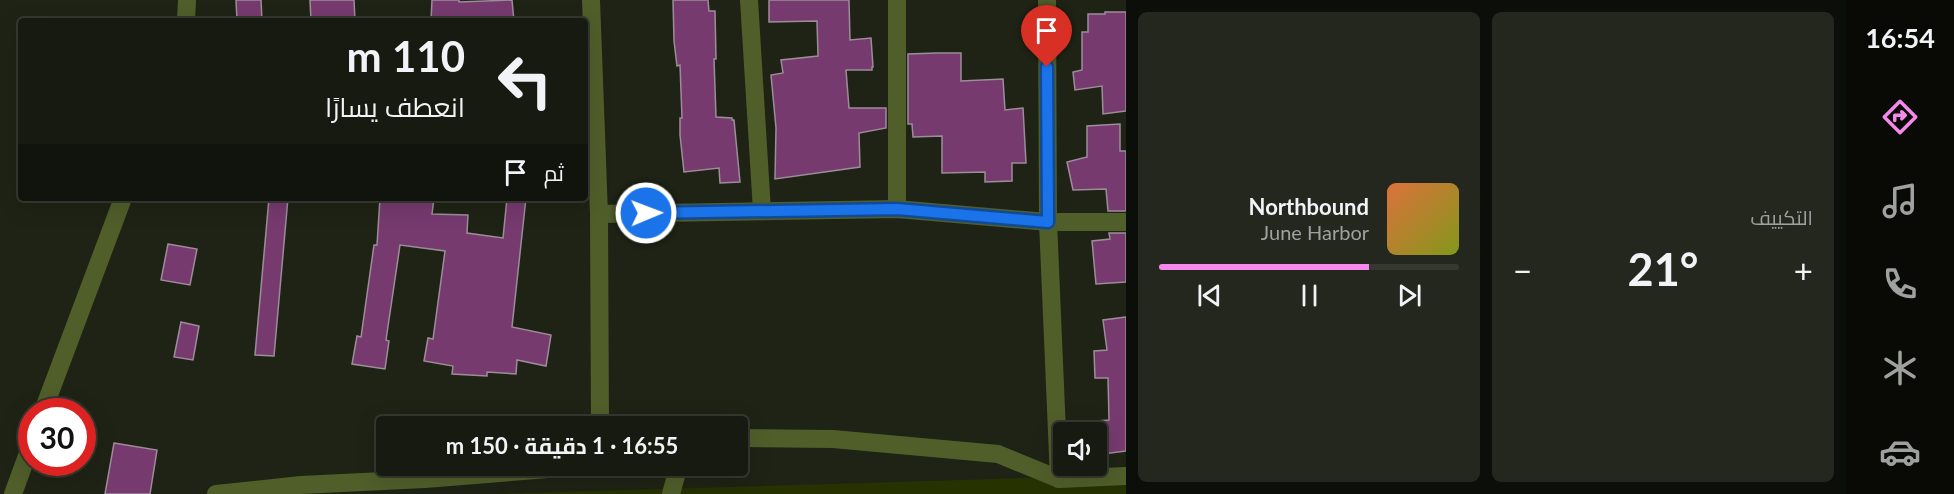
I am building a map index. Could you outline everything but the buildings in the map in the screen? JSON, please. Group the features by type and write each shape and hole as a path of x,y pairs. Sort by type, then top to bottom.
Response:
{"street":[{"path":"186,18 187,0"},
{"path":"591,0 589,97 599,213 600,416"},
{"path":"749,0 762,210"},
{"path":"897,0 897,209"},
{"path":"1047,0 1048,222 1059,479"},
{"path":"48,398 122,201"},
{"path":"599,213 897,209 1048,222 1126,222"},
{"path":"748,438 833,439 998,454 1059,479 1126,476"},
{"path":"13,494 20,476"},
{"path":"216,494 301,485 462,476"},
{"path":"671,494 676,476"}],"green space":[{"path":"1126,475 1126,494 495,494 1107,476"}],"route":[{"path":"646,213 897,209 1048,222 1047,67"}]}
